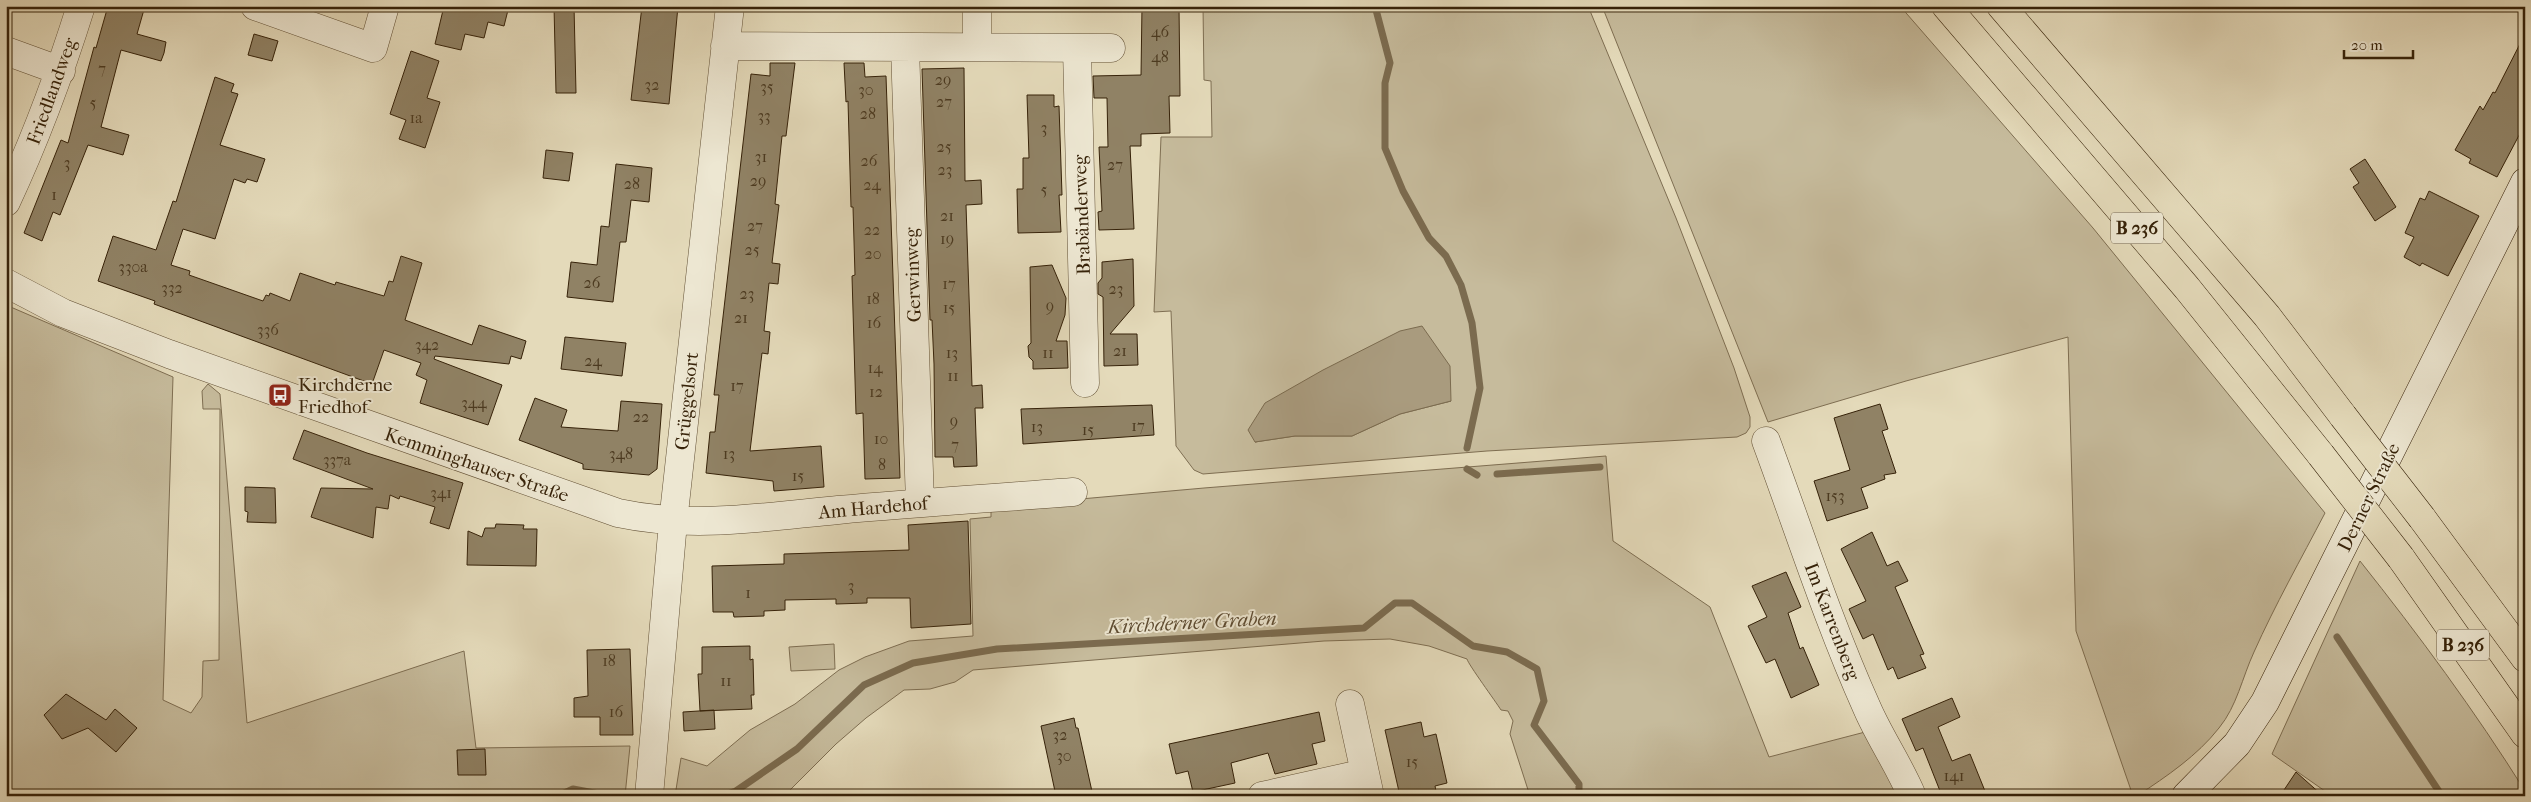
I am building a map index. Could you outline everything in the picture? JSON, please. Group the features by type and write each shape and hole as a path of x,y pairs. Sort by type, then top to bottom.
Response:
{"highway":[{"name":"B 236","path":"1946,6 2187,288 2321,455 2401,558 2525,734"},
{"name":"B 236","path":"2001,6 2261,309 2422,518 2525,658"}],"street":[{"name":"Friedlandweg","path":"6,202 24,164 61,71 81,6"},
{"path":"255,6 373,48 385,6"},
{"name":"Grüggelsort","path":"649,796 673,522 730,6"},
{"path":"977,6 977,47"},
{"path":"725,46 1111,48"},
{"name":"Gerwinweg","path":"905,47 920,503"},
{"name":"Brabänderweg","path":"1077,48 1085,383"},
{"path":"6,51 61,71"},
{"name":"Derner Straße","path":"2186,796 2237,744 2265,702 2525,182"},
{"name":"Kemminghauser Straße","path":"6,283 63,313 280,395 618,513 673,522"},
{"name":"Im Karrenberg","path":"1766,441 1868,710 1900,767 1912,796"},
{"name":"Am Hardehof","path":"673,522 700,522 1073,492"},
{"path":"1262,796 1368,784 1350,704"}],"shaded area":[{"path":"1203,6 1588,6 1676,218 1734,368 1750,417 1750,427 1746,433 1737,437 1487,451 1203,474 1194,470 1176,446 1171,311 1154,312 1161,137 1212,137 1211,81 1204,80","holes":["1451,401 1400,414 1352,436 1295,436 1255,442"]},
{"path":"1602,6 1900,6 2093,228 2325,513 2262,634 2235,701 2219,728 2191,757 2137,796 2133,796 2076,631 2068,337 1906,381 1768,422"},
{"path":"6,305 173,377 163,700 191,713 202,697 203,661 219,660 220,409 203,409 202,391 208,384 220,394 247,723 464,651 476,748 630,746 625,796 6,796"},
{"path":"1422,326 1450,366 1451,401 1400,414 1352,436 1295,436 1255,442 1248,430 1265,403 1323,370 1400,331"},
{"path":"1606,456 1613,541 1710,607 1769,757 1869,731 1902,796 1530,796 1510,734 1513,721 1508,711 1501,710 1467,659 1429,646 1390,639 1324,641 973,670 955,682 930,689 904,690 866,718 836,744 784,796 675,796 681,758 707,766 750,730 795,704 839,670 865,657 909,641 973,636 970,519 991,517 991,507"},
{"path":"2360,561 2466,702 2525,791 2525,796 2332,796 2272,754"},
{"path":"834,644 835,669 791,671 789,647"}],"building":[{"path":"108,6 145,6 137,34 166,42 164,53 161,61 121,50 101,127 129,135 123,155 88,145 60,215 53,212 42,241 24,233 61,140 68,143 94,47 96,48"},
{"path":"444,6 509,6 504,26 488,22 484,38 465,34 461,50 435,44"},
{"path":"554,6 574,6 576,93 556,93"},
{"path":"642,6 678,6 669,104 631,100"},
{"path":"1142,6 1179,6 1180,96 1169,96 1170,133 1141,134 1141,146 1130,146 1134,229 1099,230 1098,212 1102,211 1099,147 1108,147 1107,98 1094,98 1093,76 1141,75"},
{"path":"254,34 278,41 272,61 248,55"},
{"path":"2525,34 2525,124 2497,177 2469,163 2471,159 2455,150 2480,106 2483,110 2493,92 2495,93"},
{"path":"411,51 439,61 427,98 440,102 425,148 399,139 406,120 390,114"},
{"path":"770,63 795,63 786,136 782,136 775,204 779,205 772,263 780,264 778,284 769,283 764,331 770,332 768,354 762,353 750,451 821,446 824,487 774,491 773,481 706,473 710,432 715,432 719,395 714,395 751,74 770,76"},
{"path":"844,63 864,63 865,77 886,76 900,478 865,479 863,413 856,414 852,276 855,275 853,207 851,207 848,101 846,102"},
{"path":"964,68 965,181 981,180 982,204 966,205 972,386 982,385 983,408 975,408 977,466 954,467 953,457 935,457 934,364 932,320 930,320 922,69"},
{"path":"215,77 234,84 231,92 238,94 220,145 265,159 257,182 247,179 245,183 234,179 215,239 183,229 171,265 190,271 189,275 263,301 266,295 269,296 270,293 290,301 300,273 335,285 336,282 384,296 389,281 393,282 401,256 422,263 405,320 472,345 479,325 526,341 521,359 511,356 509,364 435,356 434,359 502,385 488,425 420,403 427,380 416,375 421,363 384,350 372,384 154,304 155,301 98,281 113,236 156,250 173,201 176,202"},
{"path":"1027,95 1054,95 1054,107 1059,106 1062,195 1059,195 1061,232 1018,233 1017,189 1023,189 1023,158 1029,158"},
{"path":"546,150 573,153 569,181 543,178"},
{"path":"2365,159 2396,207 2375,221 2353,187 2359,183 2350,169"},
{"path":"616,164 652,168 649,202 631,200 626,242 620,242 613,302 567,297 571,262 597,265 601,226 609,227"},
{"path":"2429,191 2479,216 2448,276 2422,263 2420,266 2404,257 2414,237 2405,233 2420,198 2425,200"},
{"path":"1133,259 1134,306 1110,334 1137,334 1138,365 1104,366 1103,297 1098,294 1098,283 1102,278 1102,262"},
{"path":"1052,265 1066,298 1065,315 1056,341 1067,341 1068,368 1033,369 1033,361 1029,357 1028,346 1031,343 1030,267"},
{"path":"565,337 626,343 622,376 561,369"},
{"path":"535,398 567,410 561,427 618,431 621,401 662,404 657,469 649,475 583,469 583,464 519,440"},
{"path":"1880,404 1888,429 1882,431 1896,473 1884,475 1885,479 1861,488 1868,508 1827,521 1814,481 1850,470 1834,418"},
{"path":"1152,405 1154,435 1023,444 1021,409"},
{"path":"304,430 367,453 463,483 449,529 430,523 435,507 400,496 399,499 390,495 388,509 376,507 373,538 311,517 321,488 373,489 293,459"},
{"path":"245,487 275,488 276,523 247,522 248,512 245,511"},
{"path":"968,521 971,624 911,628 910,598 867,598 867,603 836,604 836,599 785,600 785,610 764,611 764,616 734,617 733,612 713,612 712,566 784,564 784,554 909,550 908,525"},
{"path":"496,524 524,525 523,529 537,529 536,566 467,565 468,531 482,537 485,528 495,528"},
{"path":"1872,532 1887,566 1898,561 1908,581 1895,587 1924,654 1920,655 1926,668 1898,679 1893,667 1888,670 1873,634 1863,639 1849,609 1866,601 1841,549"},
{"path":"1786,572 1801,607 1788,613 1800,649 1803,647 1819,685 1791,698 1775,659 1766,663 1748,626 1767,617 1752,586"},
{"path":"750,646 750,660 753,659 754,695 751,695 752,709 700,711 698,674 702,674 702,647"},
{"path":"630,649 633,735 600,735 600,717 574,717 574,698 588,696 587,650"},
{"path":"66,694 106,720 115,709 137,728 116,752 88,728 62,739 44,715"},
{"path":"1952,698 1960,717 1938,727 1952,761 1970,754 1987,796 1942,796 1923,748 1916,751 1902,719"},
{"path":"714,710 715,729 684,731 683,712"},
{"path":"1319,712 1325,741 1312,744 1317,764 1275,774 1268,753 1231,763 1235,783 1193,792 1188,771 1176,774 1169,744"},
{"path":"1074,718 1076,728 1078,728 1093,796 1056,796 1041,726"},
{"path":"1421,722 1424,737 1436,734 1447,783 1435,786 1437,796 1400,796 1385,730"},
{"path":"485,749 486,775 458,775 457,750"},
{"path":"2296,772 2323,796 2280,796"}],"waterway":[{"path":"1375,6 1390,63 1385,83 1385,148 1403,191 1429,238 1446,256 1461,285 1472,323 1480,388 1467,448"},
{"path":"1497,474 1600,467"},
{"path":"1467,469 1477,475"},
{"name":"Kirchderner Graben","path":"722,796 736,791 797,749 864,685 913,663 997,649 1364,628 1395,603 1412,603 1473,646 1507,652 1537,669 1544,701 1534,725 1579,784 1579,796"},
{"path":"2337,637 2442,796"},
{"name":"Kirchderner Graben","path":"558,796 573,789 610,796"}],"place":[{"name":"Kirchderne Friedhof","path":"280,395"}]}
